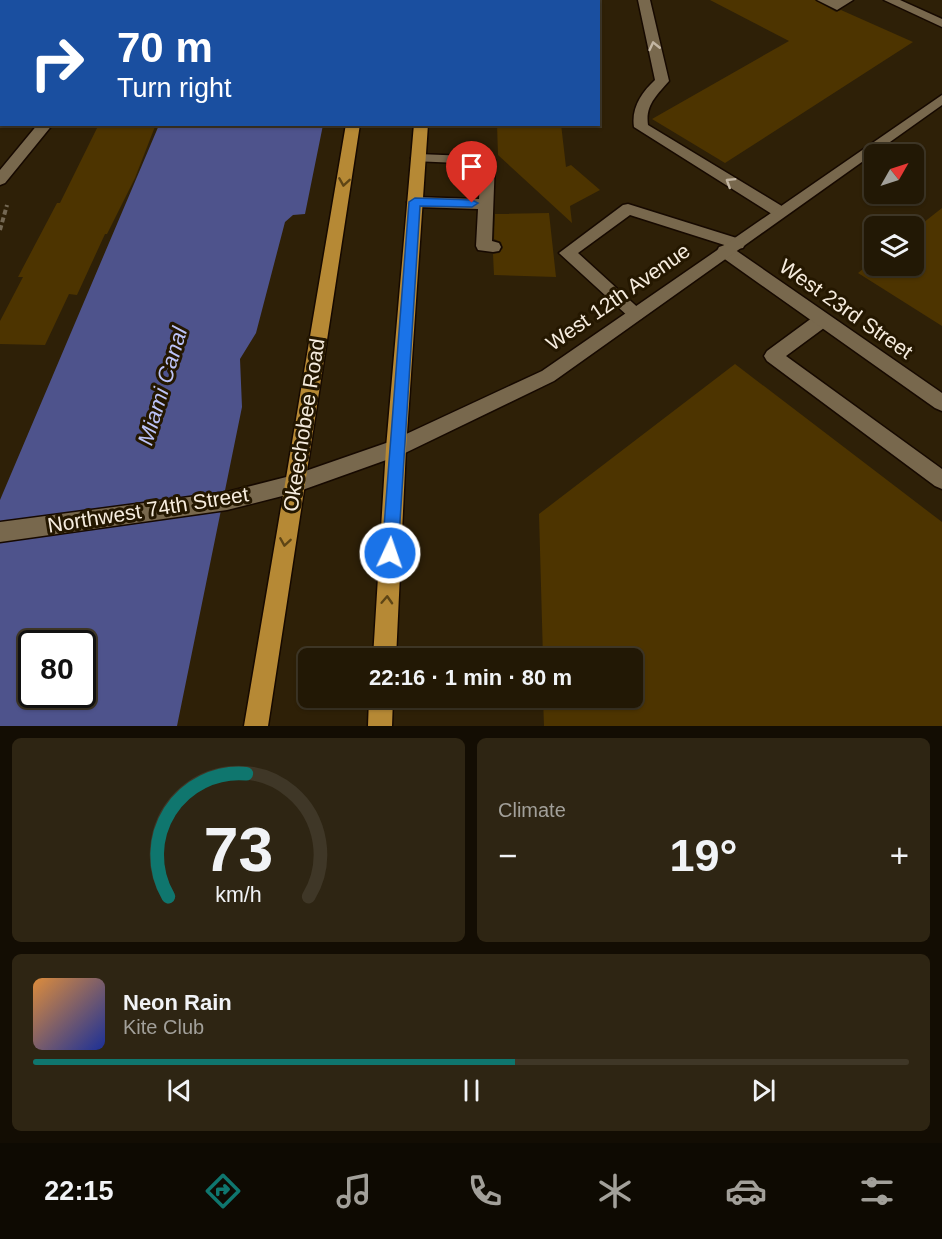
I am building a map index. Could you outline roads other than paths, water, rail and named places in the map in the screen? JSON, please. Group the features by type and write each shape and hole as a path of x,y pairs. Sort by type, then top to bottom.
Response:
{"highway":[{"name":"Okeechobee Road","path":"256,726 353,126"},
{"path":"385,648 396,448 421,126"},
{"path":"380,726 381,708"}],"main road":[{"path":"644,0 662,81 651,90 639,118 641,127 780,212"},
{"path":"823,0 837,6 847,0"},
{"path":"890,0 942,23"},
{"name":"West 12th Avenue","path":"294,484 396,448 548,376 942,99"},
{"path":"0,180 44,126"},
{"path":"0,163 24,153"},
{"path":"418,158 488,160 484,246 493,247"},
{"path":"415,202 486,204"},
{"name":"West 23rd Street","path":"636,314 560,251 628,209 731,248 822,320 942,403"},
{"path":"822,320 773,356 942,480"},
{"name":"Northwest 74th Street","path":"0,532 227,501 294,484"}],"water":[{"name":"Miami Canal","path":"159,126 323,126 305,214 293,215 285,222 256,333 240,359 242,407 177,726 0,726 0,500"}]}
